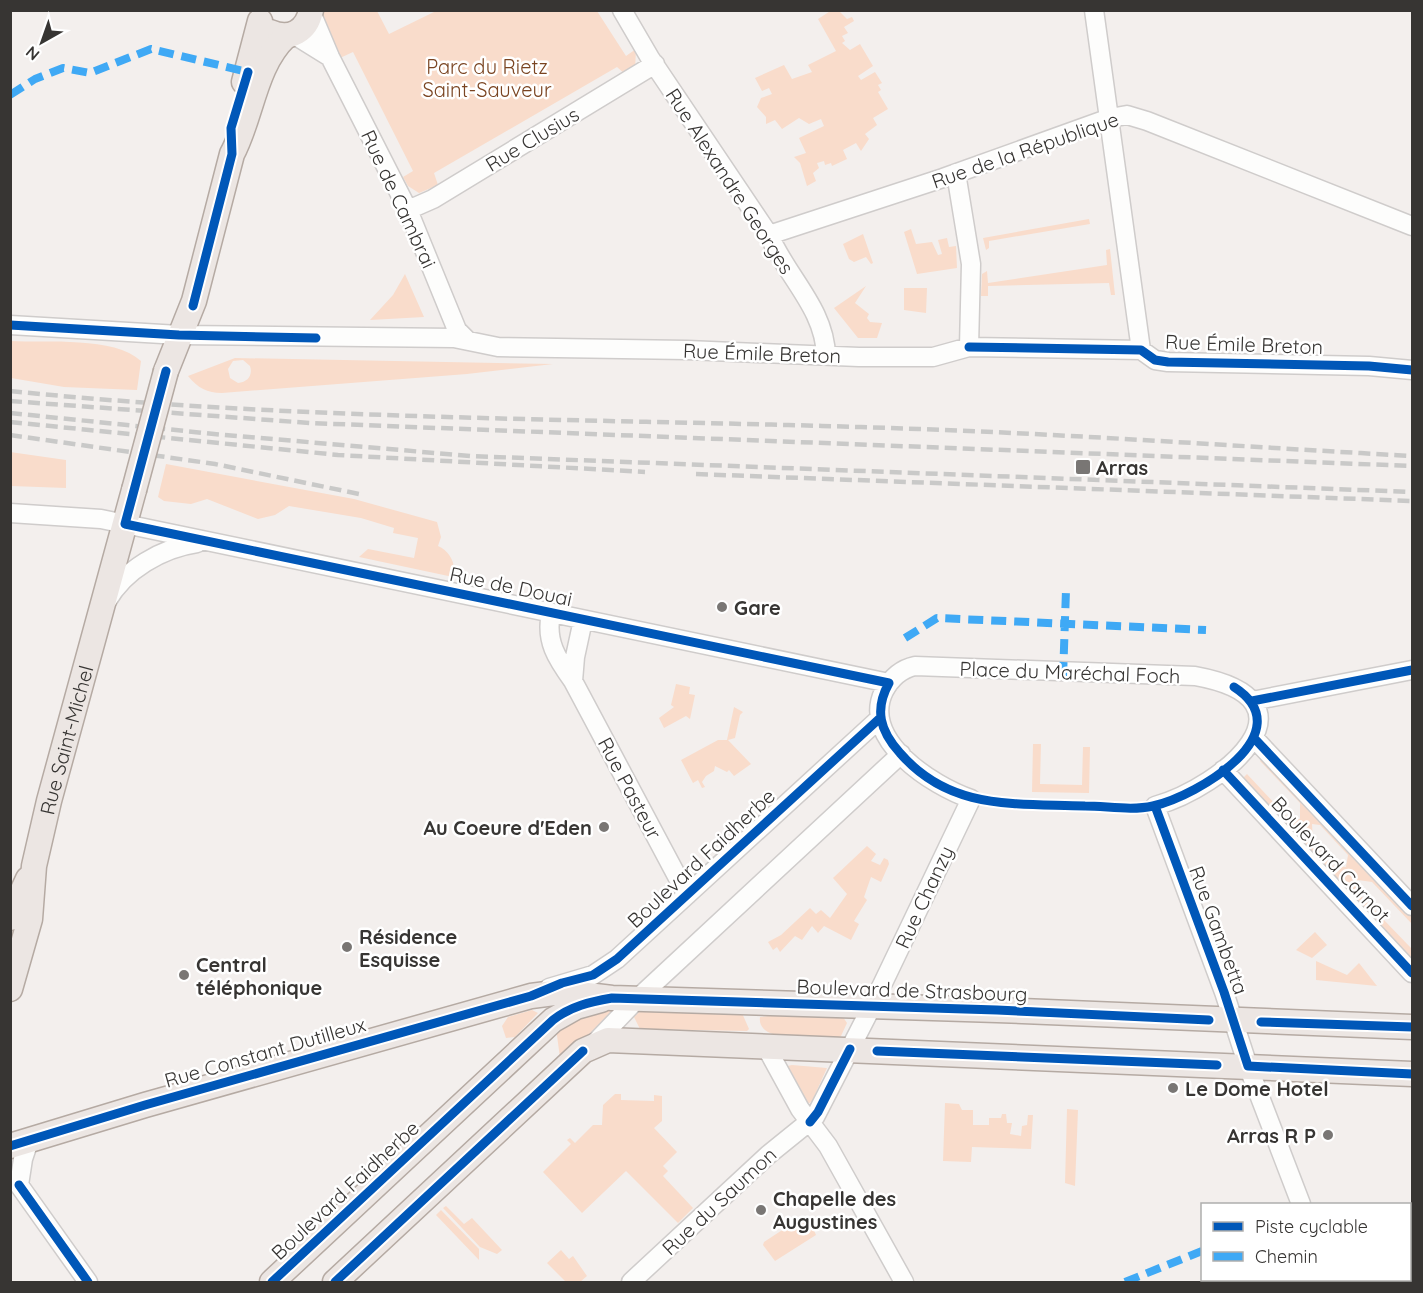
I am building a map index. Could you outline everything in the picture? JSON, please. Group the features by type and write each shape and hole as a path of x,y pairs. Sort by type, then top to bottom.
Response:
{"main road":[{"path":"232,154 243,135 267,61 290,35 308,22 311,11"},
{"path":"259,16 271,32 290,35"},
{"path":"232,154 231,128 259,16"},
{"name":"Rue Saint-Michel","path":"10,918 34,866 166,371 178,335 194,300 232,154"},
{"name":"Rue Saint-Michel","path":"10,989 30,919 34,866"},
{"name":"Rue Constant Dutilleux","path":"17,1139 531,996 562,992 612,998"},
{"name":"Boulevard de Strasbourg","path":"612,998 1232,1021 1412,1024"},
{"name":"Boulevard Faidherbe","path":"272,1282 553,1020 576,1006 612,998"},
{"path":"335,1282 588,1048 616,1039 1413,1074"}],"street":[{"name":"Rue Alexandre Georges","path":"622,10 655,64 770,235 778,254 818,316 826,339 826,356"},
{"path":"1094,10 1141,350"},
{"name":"Rue de Cambrai","path":"311,11 330,57 408,210 457,330 467,340"},
{"path":"290,35 330,57"},
{"name":"Rue Clusius","path":"408,210 433,199 655,64"},
{"name":"Rue de la République","path":"770,235 1110,118 1127,116 1147,121 1413,226"},
{"path":"964,170 971,254 969,347"},
{"name":"Rue Émile Breton","path":"10,325 178,335 467,340 498,347 664,349 826,356 933,357 969,347 1141,350 1155,360 1168,362 1369,366 1413,370"},
{"name":"Rue de Douai","path":"10,513 74,516 125,524 889,683"},
{"name":"Rue Saint-Michel","path":"101,612 118,585 144,563 168,550 205,542"},
{"name":"Rue Pasteur","path":"552,613 548,628 550,641 687,895"},
{"path":"573,681 575,657 583,620"},
{"name":"Place du Maréchal Foch","path":"889,683 900,671 915,666 1195,676 1234,687 1252,700"},
{"path":"1223,770 1254,738 1259,720 1252,700 1413,670"},
{"path":"588,1048 637,999 901,754 879,719 882,695 889,683"},
{"name":"Boulevard Faidherbe","path":"531,996 600,972 618,959 879,719"},
{"name":"Boulevard Carnot","path":"1254,738 1413,906"},
{"name":"Rue Chanzy","path":"810,1122 818,1112 872,1006 970,799 934,782 901,754"},
{"name":"Boulevard Carnot","path":"1223,770 1413,973"},
{"name":"Rue Gambetta","path":"1223,770 1192,792 1155,806 1224,992 1248,1066 1301,1203"},
{"path":"10,929 17,937 20,955"},
{"path":"765,1045 795,1101 828,1146 904,1282"},
{"name":"Rue du Saumon","path":"631,1282 768,1155 810,1122"},
{"path":"17,1139 23,1159 20,1185 88,1282"}],"green space":[{"path":"832,10 839,11 847,19 852,17 854,21 844,27 848,33 842,36 845,41 842,43 850,50 860,44 873,66 858,76 861,80 875,72 882,83 878,85 881,90 878,92 888,109 873,118 877,125 865,134 869,139 861,151 856,143 843,150 847,159 832,166 831,163 825,165 824,161 817,163 819,168 813,173 816,181 807,186 800,163 794,157 806,153 799,138 824,126 821,119 809,124 799,118 782,129 775,120 766,124 766,117 757,107 761,98 772,94 769,88 762,91 755,78 784,65 792,79 812,72 808,65 836,51 818,19"},
{"name":"Parc du Rietz Saint-Sauveur","path":"323,11 377,11 389,34 436,11 597,11 626,56 636,49 635,70 627,76 617,67 434,173 438,185 419,193 408,186 403,177 413,171 353,52 340,58 322,17"},
{"path":"1089,219 1090,224 989,241 989,248 986,250 983,238"},
{"path":"911,229 916,244 932,242 938,255 942,254 938,240 947,238 949,247 956,246 957,268 917,274 904,232"},
{"path":"863,234 873,263 871,264 866,257 854,262 849,259 843,244"},
{"path":"1110,249 1115,295 1111,295 1109,283 988,286 988,296 981,296 982,274 987,271 988,283 1107,265 1106,250"},
{"path":"405,274 424,317 370,320 393,295"},
{"path":"866,286 855,303 869,314 867,318 870,322 882,323 877,338 858,338 834,308"},
{"path":"904,288 927,288 926,313 904,310"},
{"path":"10,341 79,342 97,344 129,353 141,361 137,390 64,387 11,378"},
{"path":"235,358 553,364 467,374 222,393 203,389 188,376","holes":["243,360 250,366 250,375 247,380 238,383 230,378 228,369 233,361"]},
{"path":"10,452 66,460 66,488 11,486"},
{"path":"166,464 354,499 437,522 441,537 438,546 452,559 453,577 359,557 368,549 414,558 418,538 393,533 394,528 361,518 289,506 275,515 258,519 207,499 191,504 164,501 158,497"},
{"path":"676,684 690,687 689,694 695,695 690,719 686,716 664,728 659,718 674,707 671,705"},
{"path":"734,707 743,712 740,715 735,738 728,740 751,764 734,776 729,770 727,772 715,766 714,771 702,782 705,787 702,788 698,780 693,783 681,760 718,740 727,740"},
{"path":"1033,744 1041,744 1040,784 1082,785 1083,747 1090,747 1089,793 1032,792"},
{"path":"1264,757 1412,915 1412,924 1372,882 1358,880 1357,892 1411,948 1412,958 1243,778 1247,774 1290,820 1300,819 1300,803 1260,761","holes":["1312,824 1320,825 1348,855 1346,867 1333,866 1313,845"]},
{"path":"867,846 876,854 871,861 880,865 884,858 889,864 881,882 871,877 864,897 867,900 854,921 859,924 851,940 824,926 818,933 812,926 802,940 795,936 780,952 777,947 773,950 768,942 781,935 810,908 816,914 821,910 830,918 847,894 833,878"},
{"path":"1315,932 1327,945 1312,958 1296,950"},
{"path":"1316,961 1347,975 1359,963 1377,986 1316,980"},
{"path":"614,1009 600,1028 560,1058 556,1028 584,1010"},
{"path":"639,1009 742,1013 749,1029 747,1031 640,1029 633,1015"},
{"path":"532,1010 538,1013 515,1037 506,1038 502,1026 508,1017"},
{"path":"836,1015 843,1017 847,1023 841,1036 834,1039 789,1038 767,1032 761,1026 760,1017"},
{"path":"792,1065 827,1068 812,1101 808,1104 783,1067"},
{"path":"615,1094 621,1094 621,1100 654,1101 654,1095 662,1096 662,1121 654,1128 677,1152 663,1166 668,1171 663,1176 693,1208 678,1223 626,1171 582,1213 543,1172 571,1144 567,1140 570,1138 575,1143 593,1125 602,1125 603,1105"},
{"path":"945,1103 959,1104 962,1110 973,1110 973,1125 989,1125 989,1118 1001,1118 1002,1114 1006,1114 1007,1123 1012,1123 1010,1134 1021,1136 1022,1126 1027,1125 1028,1115 1033,1115 1031,1149 972,1147 971,1162 943,1161"},
{"path":"1067,1109 1078,1110 1075,1186 1065,1183"},
{"path":"446,1206 464,1224 472,1218 502,1250 497,1254 480,1247 443,1208"},
{"path":"441,1210 479,1249 479,1260 436,1215"},
{"path":"802,1217 810,1221 816,1235 775,1261 763,1245 764,1242"},
{"path":"561,1250 569,1259 573,1256 587,1276 580,1282 566,1282 547,1263"}],"railway":[{"path":"10,391 124,401 351,414 919,429 1412,456"},
{"path":"10,401 310,423 1412,466"},
{"path":"10,413 214,434 470,456 1412,492"},
{"path":"10,422 338,455 645,472"},
{"path":"10,435 215,464 359,494"},
{"path":"696,474 1412,501"}],"marked path":[{"path":"10,95 35,79 63,68 90,73 151,49 248,72"},
{"path":"1063,677 1066,590"},
{"path":"905,638 937,618 1206,630"},
{"path":"1125,1282 1201,1251"}],"cycle path":[{"path":"193,306 232,154 231,128 248,72"},
{"path":"10,325 179,335 316,338"},
{"path":"969,347 1141,350 1155,360 1168,362 1369,366 1412,370"},
{"path":"166,371 125,524 889,683 882,702 881,720 893,745 919,772 940,785 962,794 1009,803 1128,808 1153,806 1172,800 1217,776 1237,760 1251,742 1257,723 1252,705 1234,687"},
{"path":"1252,701 1412,670"},
{"path":"10,1146 145,1105 531,996 562,983 593,975 617,959 879,719"},
{"path":"1254,738 1412,906"},
{"path":"1223,770 1412,973"},
{"path":"1155,806 1224,992 1248,1066 1412,1074"},
{"path":"272,1282 553,1020 567,1011 588,1003 612,998 997,1010 1209,1020"},
{"path":"1261,1022 1412,1027"},
{"path":"810,1122 818,1112 850,1049"},
{"path":"335,1282 583,1051"},
{"path":"877,1051 1217,1065"},
{"path":"19,1185 88,1282"}],"place":[{"name":"Arras","path":"1083,467"},
{"name":"Gare","path":"722,607"},
{"name":"Au Coeure d'Eden","path":"604,827"},
{"name":"Résidence Esquisse","path":"347,947"},
{"name":"Central téléphonique","path":"184,975"},
{"name":"Le Dome Hotel","path":"1173,1088"},
{"name":"Arras R P","path":"1328,1135"},
{"name":"Chapelle des Augustines","path":"761,1210"}]}
